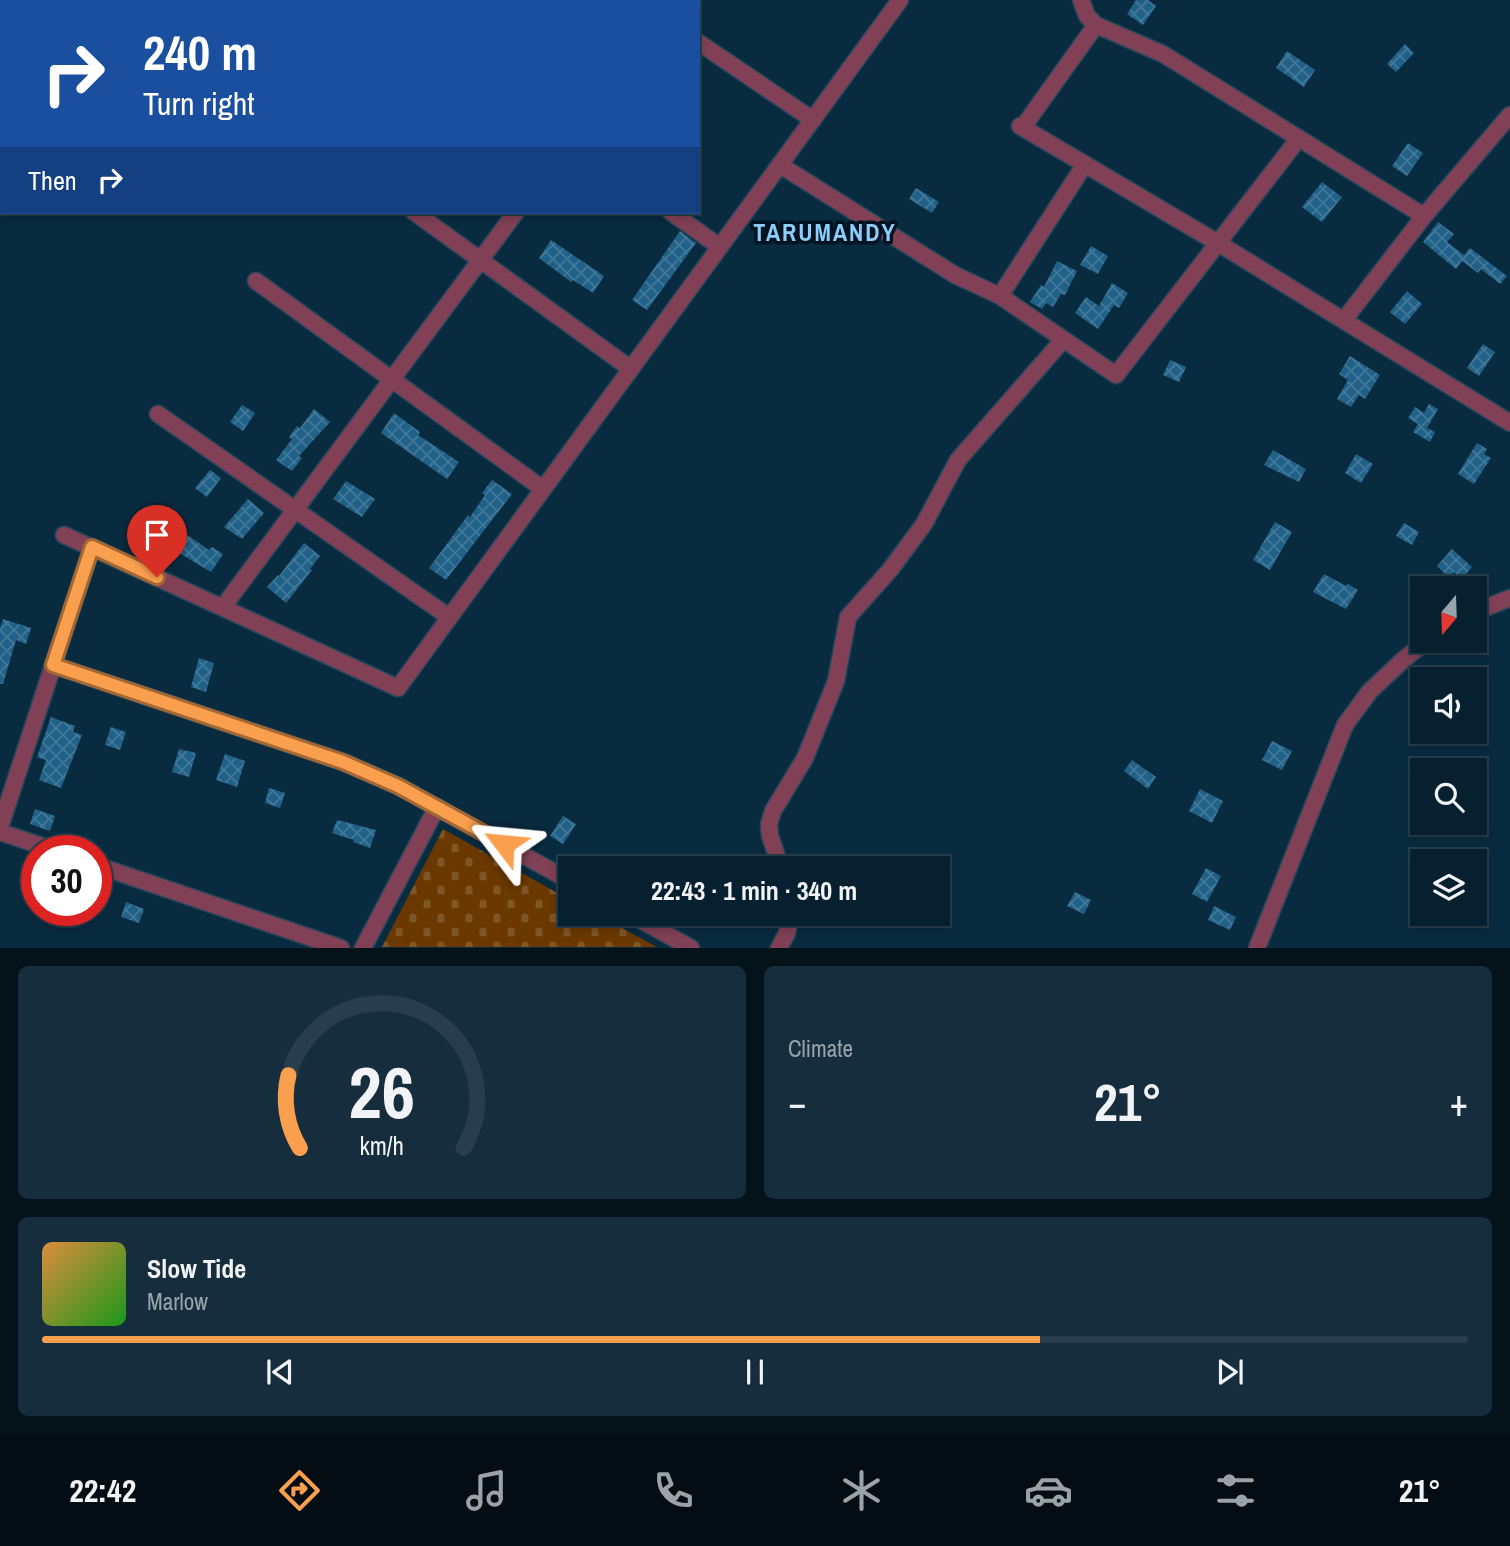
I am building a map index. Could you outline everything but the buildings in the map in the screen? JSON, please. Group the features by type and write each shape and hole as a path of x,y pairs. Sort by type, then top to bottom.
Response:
{"street":[{"path":"64,535 398,688 900,0"},
{"path":"1081,0 1087,16 1097,24 1163,54 1424,216"},
{"path":"1097,24 1021,127 1218,243 1510,423"},
{"path":"700,43 813,120"},
{"path":"1344,320 1424,216 1510,115"},
{"path":"780,165 955,275 1000,296 1116,375 1299,138"},
{"path":"1000,296 1086,164"},
{"path":"417,214 631,369"},
{"path":"223,607 514,214"},
{"path":"674,214 720,247"},
{"path":"256,281 543,489"},
{"path":"776,856 769,824 773,811 805,758 836,681 848,617 890,570 923,524 958,460 1063,340"},
{"path":"158,414 449,617"},
{"path":"21,838 0,830 92,547"},
{"path":"1488,607 1510,598"},
{"path":"1257,947 1345,725 1370,691 1412,653"},
{"path":"53,665 343,762 398,786 558,874"},
{"path":"363,947 437,807"},
{"path":"112,870 341,947"},
{"path":"652,926 691,947"},
{"path":"779,947 788,926"}],"green space":[{"path":"443,829 558,893 558,926 618,926 657,947 382,947"}],"district":[{"name":"TARUMANDY","path":"825,232"}],"route":[{"path":"157,577 92,547 53,665 343,762 398,786 504,844"}]}
